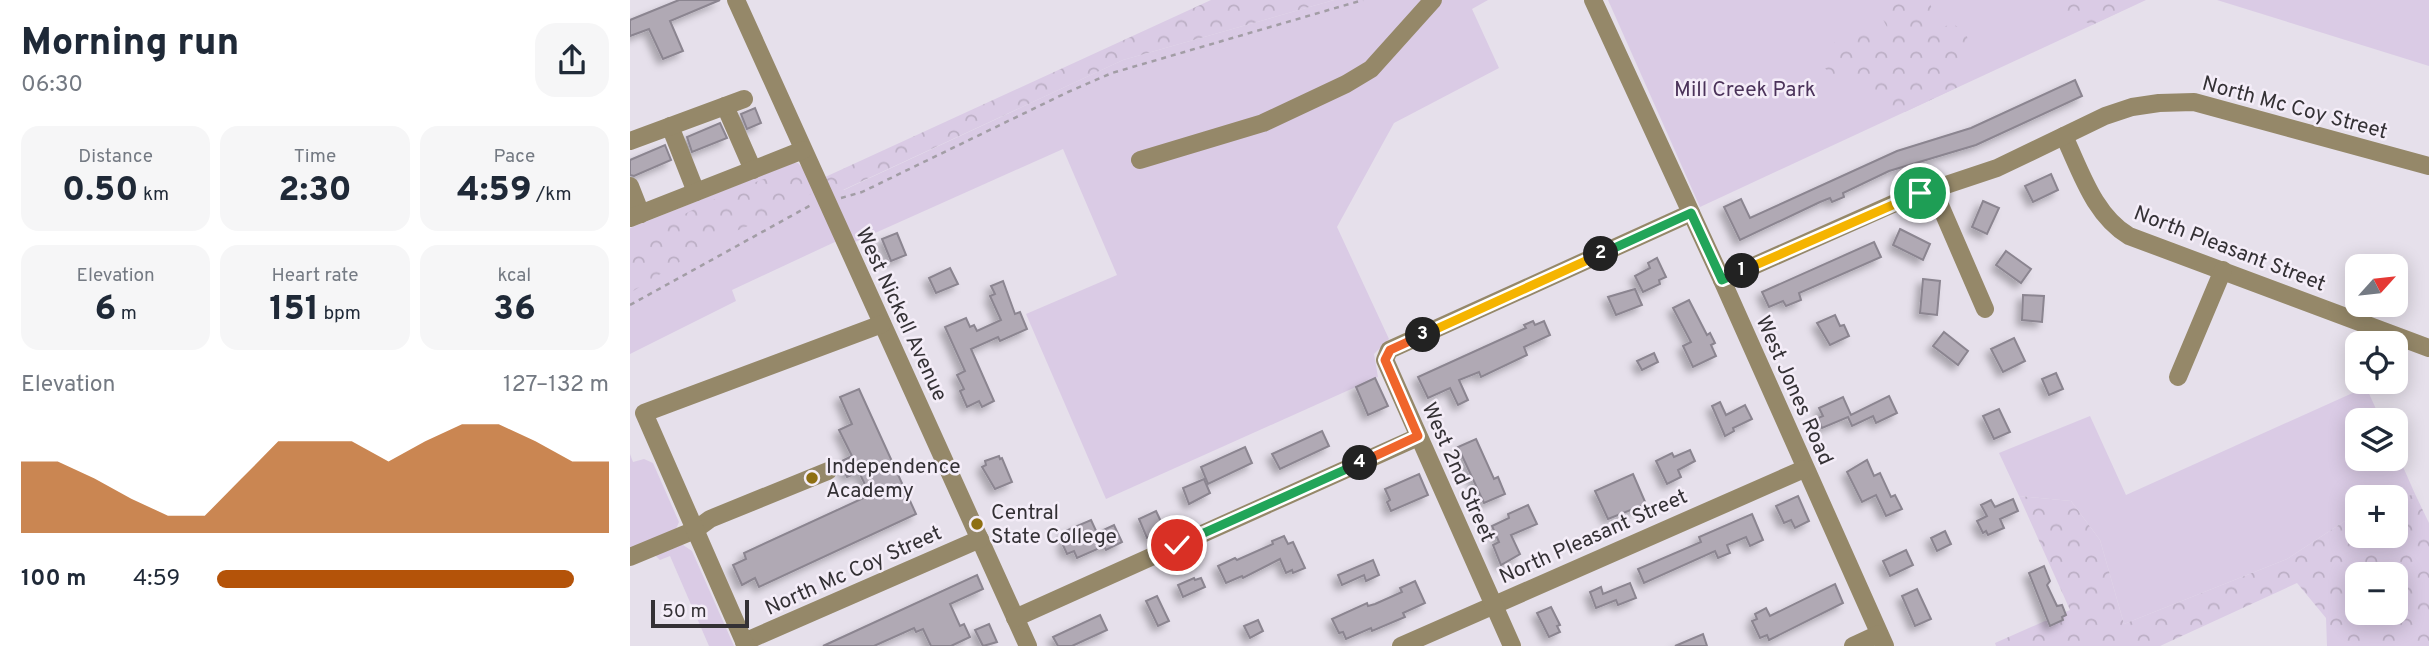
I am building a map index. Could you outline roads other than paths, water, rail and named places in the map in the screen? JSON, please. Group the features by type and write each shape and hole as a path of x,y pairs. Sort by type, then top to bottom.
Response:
{"street":[{"name":"West Nickell Avenue","path":"736,0 1028,646"},
{"path":"1140,160 1263,123 1346,84 1371,69 1433,0"},
{"name":"West Jones Road","path":"1593,0 1722,280 1882,640"},
{"path":"630,141 744,99"},
{"name":"North Mc Coy Street","path":"1722,280 1904,199 1997,168 2105,116 2132,107 2194,102 2429,166"},
{"path":"725,106 753,170"},
{"path":"670,127 696,192"},
{"name":"North Pleasant Street","path":"2064,136 2098,208 2113,227 2129,236 2429,348"},
{"path":"630,186 636,216 803,150"},
{"path":"1933,189 1985,309"},
{"name":"West 2nd Street","path":"1512,646 1385,360 1390,350 1691,213"},
{"path":"2178,377 2223,270"},
{"path":"745,644 644,413 881,324"},
{"path":"1016,618 1418,436"},
{"name":"North Pleasant Street","path":"1401,646 1804,469"},
{"path":"630,557 695,530 710,519 828,471"},
{"name":"North Mc Coy Street","path":"745,644 980,539"},
{"path":"1853,646 1882,640"}],"place":[{"name":"Independence Academy","path":"812,478"},
{"name":"Central State College","path":"977,524"}],"park label":[{"name":"Mill Creek Park","path":"1745,89"}]}
